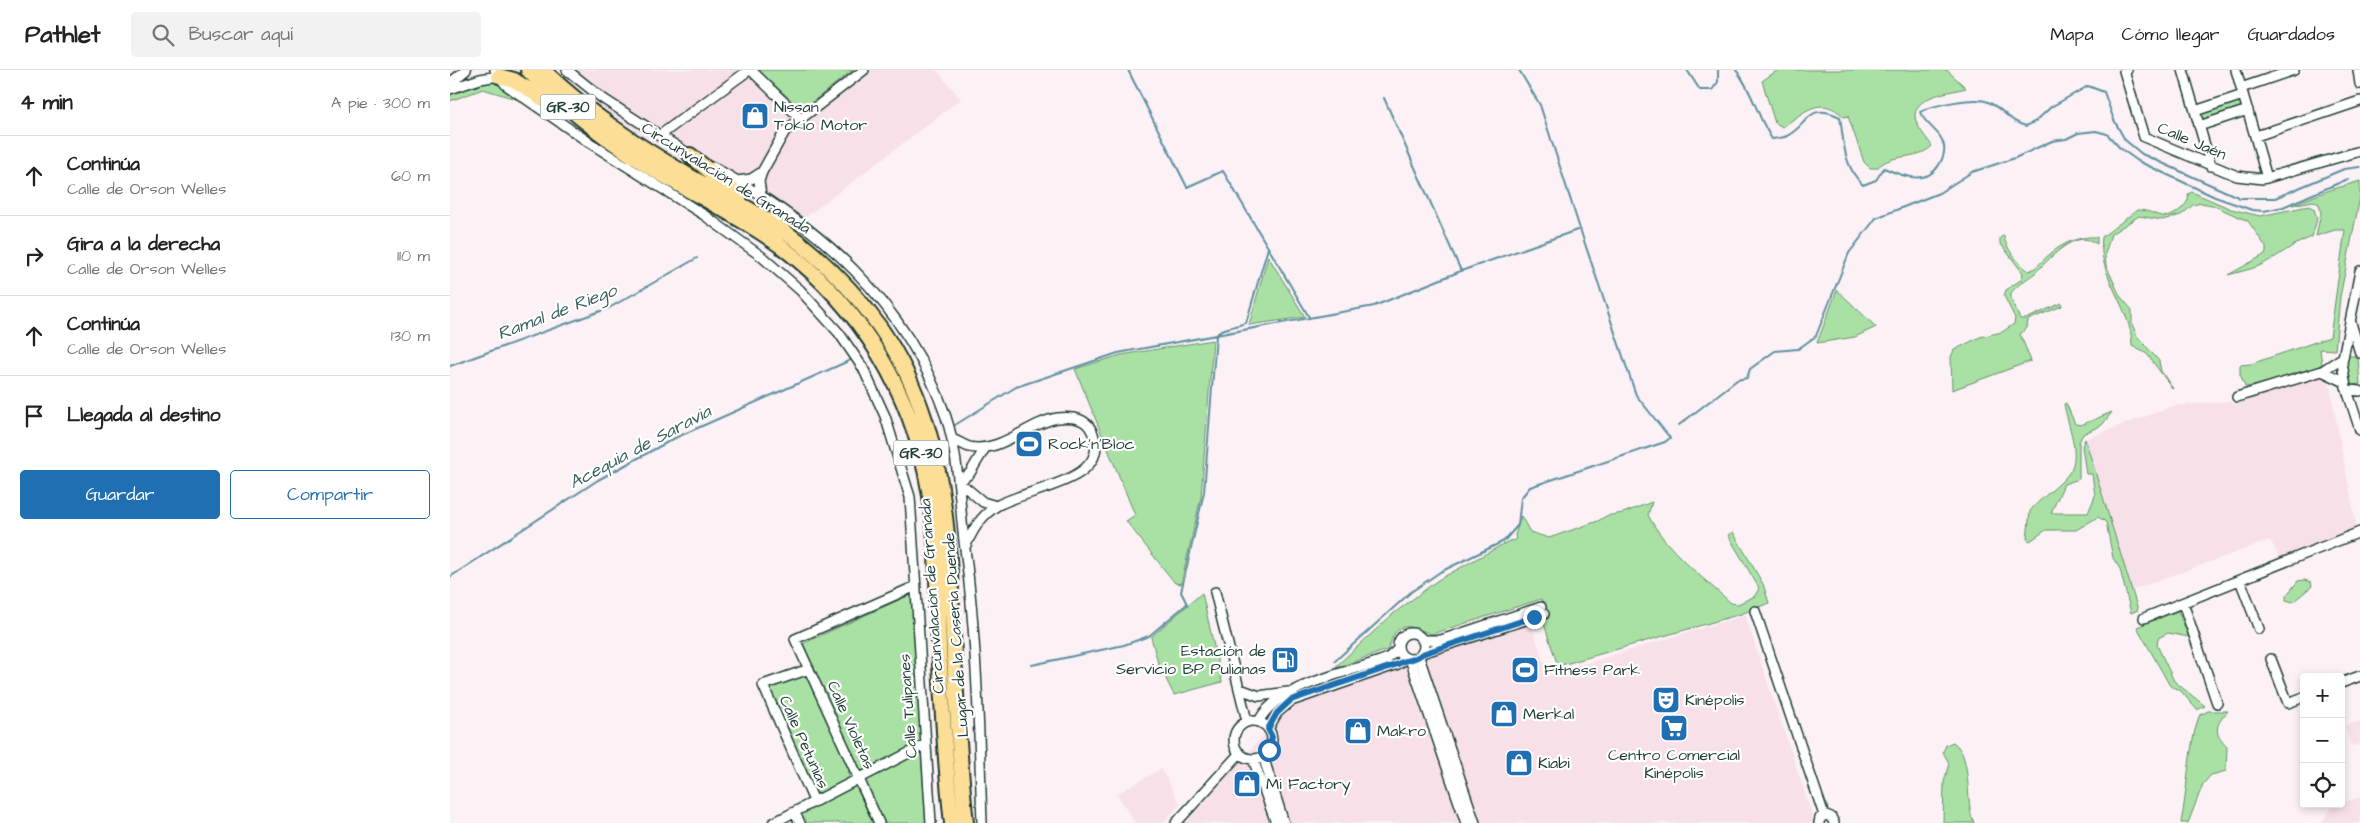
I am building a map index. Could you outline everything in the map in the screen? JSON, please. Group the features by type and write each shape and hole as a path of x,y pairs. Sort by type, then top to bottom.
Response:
{"highway":[{"name":"Circunvalación de Granada","path":"528,70 568,107 611,141 646,165 752,227 810,270 854,316 888,368 913,425 929,492 935,558 942,718 952,823"},
{"name":"Circunvalación de Granada","path":"543,70 593,114 621,134 766,220 799,242 824,264 866,309 896,354 921,406 941,477 949,541 958,730 966,823"},
{"path":"497,73 514,80 539,95 595,136 611,141"},
{"path":"690,155 733,192 756,207 766,220"}],"street":[{"path":"450,83 466,70"},
{"name":"Lugar de la Caseria Duende","path":"568,70 602,98 659,136 759,193 804,225 836,251 865,280 907,335 934,387 946,418 960,482 979,714 982,823"},
{"path":"659,136 750,70 801,119"},
{"path":"759,193 759,181 762,172 785,131 864,70"},
{"path":"2183,70 2211,166"},
{"path":"2236,70 2267,178 2360,150"},
{"path":"2195,111 2294,70"},
{"path":"2358,70 2360,84"},
{"name":"Calle Jaén","path":"2126,71 2144,137 2237,176 2267,178"},
{"path":"450,89 497,73"},
{"name":"Calle Tulipanes","path":"497,73 506,85 590,143 704,215 762,256 800,290 839,333 863,368 879,402 907,482 910,497 931,823"},
{"path":"2256,136 2360,100"},
{"path":"2199,126 2248,110"},
{"path":"738,181 751,179 762,172"},
{"path":"2360,271 2354,316 2343,356 2346,386 2360,430"},
{"path":"2237,397 2322,371 2343,356 2359,352 2354,316"},
{"path":"2322,371 2334,375 2346,386 2360,391"},
{"path":"952,440 969,447 985,448 1057,418 1074,418 1088,424 1094,435 1096,448 1092,461 1083,471 996,506 975,525 965,548"},
{"path":"985,448 970,474 960,482 983,502 996,506"},
{"path":"2144,618 2360,532"},
{"path":"2240,580 2259,629"},
{"name":"Calle Violetas","path":"879,823 795,640 916,586"},
{"path":"1215,592 1247,721"},
{"path":"2183,603 2217,703"},
{"path":"1240,689 1260,696 1290,691 1388,658 1398,649 1399,641 1404,635 1412,633 1422,640 1441,640 1543,610"},
{"path":"1755,611 1821,819 1831,817 1834,823"},
{"path":"1268,729 1277,713 1291,700 1398,664 1532,613"},
{"path":"1414,657 1424,647 1422,640"},
{"path":"1398,649 1414,657 1475,823"},
{"path":"1414,657 1466,823"},
{"path":"2271,659 2288,703 2300,698"},
{"name":"Calle Petunias","path":"809,669 763,685 814,802"},
{"path":"2345,682 2360,676"},
{"path":"1258,721 1271,706 1290,691"},
{"path":"1247,721 1258,721 1268,729 1272,737 1271,746 1263,756 1253,759 1240,754 1235,746 1234,738 1240,726 1247,721"},
{"path":"773,823 926,744"},
{"path":"1176,823 1240,754"},
{"path":"1263,756 1284,823"},
{"path":"1253,759 1258,768 1276,823"},
{"path":"794,812 800,823"}],"shaded area":[{"path":"561,70 936,70 961,99 794,226 675,156 607,112"},
{"path":"2325,375 2328,377 2357,530 2280,558 2270,540 2130,591 2085,439 2173,406 2229,401 2234,405 2238,404 2241,399"},
{"path":"1745,615 1815,823 1184,823 1293,703 1531,623 1548,675"},
{"path":"2360,721 2360,744 2352,746 2345,726"},
{"path":"1161,769 1180,804 1163,823 1135,823 1117,794"},
{"path":"2360,797 2360,823 2322,823 2331,808 2345,808 2345,802"}],"green space":[{"path":"853,70 802,110 759,71"},
{"path":"1778,70 1947,70 1966,88 1928,99 1917,108 1915,115 1917,123 1932,146 1926,151 1890,160 1877,168 1870,168 1864,162 1848,116 1844,117 1836,110 1820,106 1805,111 1783,127 1775,123 1762,81"},
{"path":"486,81 494,81 521,97 519,100 483,89 450,101 450,92"},
{"path":"2242,97 2246,109 2201,123 2199,113"},
{"path":"2360,181 2360,197 2340,297 2335,350 2320,349 2322,364 2295,377 2245,387 2240,374 2240,365 2251,364 2330,337 2345,230 2335,230 2316,236 2321,213 2319,204 2313,201 2292,205 2327,191"},
{"path":"2192,192 2231,209 2260,216 2309,206 2314,209 2317,219 2312,237 2259,266 2228,275 2262,256 2266,253 2266,247 2248,221 2212,205 2201,203 2193,205 2181,215 2162,220 2139,216 2111,234 2105,254 2106,265 2120,296 2132,310 2132,324 2137,336 2159,361 2161,371 2173,389 2147,354 2132,346 2127,318 2109,279 2105,265 2102,252 2102,237 2137,210 2165,217 2170,216 2185,205 2188,200 2188,194"},
{"path":"2004,235 2006,244 2013,255 2029,271 2055,250 2072,241 2097,237 2097,244 2089,240 2071,242 2011,293 2011,299 2020,319 2026,319 2061,303 2062,306 2028,320 2027,328 2020,334 2031,361 1952,390 1951,357 1954,350 1980,337 2002,332 2014,324 2015,318 2004,296 2006,290 2022,279 2023,273 2000,243 2000,238"},
{"path":"1268,256 1305,317 1249,325"},
{"path":"1837,290 1876,327 1855,337 1817,343"},
{"path":"1213,340 1201,497 1181,584 1175,583 1126,521 1135,515 1075,369 1121,355"},
{"path":"2350,356 2358,359 2360,384 2352,385 2349,382 2346,362"},
{"path":"2066,403 2075,424 2081,425 2112,412 2102,425 2083,434 2079,442 2079,479 2064,484 2051,513 2088,513 2095,496 2092,474 2086,474 2082,446 2085,439 2138,610 2131,613 2120,569 2113,558 2106,522 2098,517 2076,530 2046,530 2030,541 2027,539 2030,511 2065,478 2073,466 2074,449 2064,404"},
{"path":"1652,502 1648,515 1664,540 1685,562 1731,603 1738,604 1755,596 1759,588 1728,535 1733,532 1763,584 1769,603 1741,614 1558,666 1543,621 1549,618 1541,599 1432,634 1411,627 1401,628 1393,636 1387,650 1333,669 1393,614 1438,580 1509,541 1516,540 1515,535 1521,516 1530,532 1549,538 1598,521 1606,516 1623,513"},
{"path":"2298,581 2311,582 2312,586 2293,602 2286,600 2286,596"},
{"path":"1202,593 1222,682 1174,695 1158,663 1151,637"},
{"path":"912,594 921,741 860,772 802,644"},
{"path":"2178,611 2189,637 2168,633 2158,638 2157,645 2174,681 2205,706 2197,710 2181,691 2170,686 2137,627"},
{"path":"806,675 850,771 847,772 850,778 816,796 768,687"},
{"path":"2208,711 2228,711 2220,721 2217,729 2219,737 2227,747 2226,771 2211,775 2203,784 2188,823 2181,823 2195,729 2199,716"},
{"path":"1953,742 1960,749 1964,758 1969,804 1974,823 1943,823 1944,782 1949,763 1943,752 1946,745"},
{"path":"921,750 926,823 883,823 864,780"},
{"path":"855,785 873,823 803,823 799,815"}],"waterway":[{"path":"1128,70 1187,187 1223,171 1309,317"},
{"path":"1519,70 1540,105 1580,229"},
{"path":"1687,70 1700,90 1712,90 1718,82 1718,70"},
{"path":"1736,70 1747,87 1762,122 1772,139 1787,136 1815,113 1829,113 1840,117 1848,162 1856,178 1863,185 1876,180 1884,168 1906,176 1921,177 1934,171 1939,165 1944,151 1943,141 1922,117 1920,112 1926,109 1954,102 1982,100 1994,105 2015,122 2026,126 2036,121 2051,107 2088,86 2104,92 2114,120 2125,140 2142,154 2240,198 2275,198 2344,169 2360,167"},
{"path":"1384,98 1461,271"},
{"path":"1679,425 1737,380 1747,378 1750,369 1775,351 1798,349 1816,336 1849,253 1876,218 1939,193 1972,172 2015,158 2052,141 2066,139 2078,133 2096,131 2107,134 2120,148 2138,161 2215,197 2252,210 2264,211 2283,207 2348,179"},
{"path":"955,425 1016,387 1118,353 1374,306 1461,271 1580,229 1636,395 1670,438 1665,442 1530,487 1521,498 1518,525 1504,541 1440,572 1411,592 1335,661"},
{"path":"1032,665 1124,645 1149,636 1187,604 1181,592 1204,492 1216,336 1221,330 1246,323 1268,248"},
{"name":"Ramal de Riego","path":"450,366 609,308 697,258"},
{"name":"Acequia de Saravia","path":"450,577 598,480 675,438 853,359"}],"place":[{"name":"Nissan Tokio Motor","path":"755,116"},
{"name":"Rock'n'Bloc","path":"1029,444"},
{"name":"Estación de Servicio BP Pulianas","path":"1285,660"},
{"name":"Fitness Park","path":"1525,670"},
{"name":"Kinépolis","path":"1666,700"},
{"name":"Merkal","path":"1504,714"},
{"name":"Centro Comercial Kinépolis","path":"1674,728"},
{"name":"Makro","path":"1358,731"},
{"name":"Kiabi","path":"1519,763"},
{"name":"Mi Factory","path":"1247,784"}],"route":[{"path":"1269,750 1272,737 1268,729 1277,713 1291,700 1398,664 1406,659 1415,659 1422,654 1534,617"}]}
